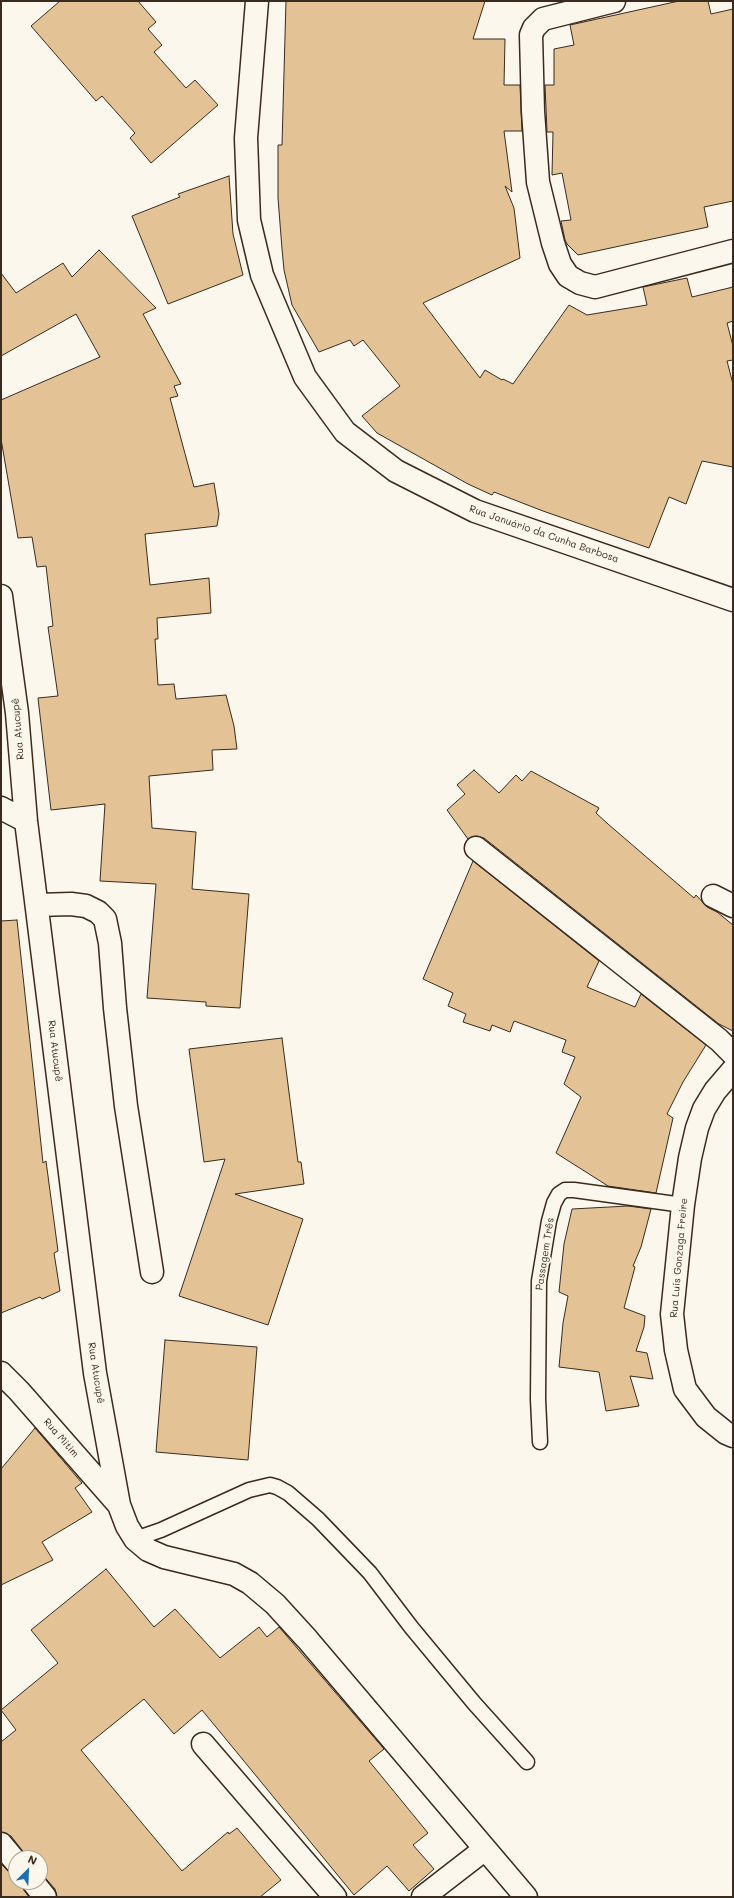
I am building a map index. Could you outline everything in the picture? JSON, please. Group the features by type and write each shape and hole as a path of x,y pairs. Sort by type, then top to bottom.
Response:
{"street":[{"name":"Rua Januário da Cunha Barbosa","path":"257,1 246,138 249,220 262,275 305,377 345,432 396,471 475,511 733,600"},
{"path":"614,1 573,6 543,19 534,28 531,35 533,111 538,182 553,243 560,264 568,276 580,283 594,287 733,251"},
{"name":"Rua Atucupê","path":"1,596 17,713 26,821 94,1373 119,1505"},
{"path":"1,808 26,821"},
{"path":"476,848 719,1040 733,1054"},
{"path":"713,896 733,906"},
{"path":"37,905 71,904 86,906 98,912 105,919 110,942 115,1008 126,1106 152,1272"},
{"name":"Rua Luis Gonzaga Freire","path":"733,1070 715,1091 704,1109 690,1158 683,1204 672,1314 676,1350 685,1389 706,1417 726,1433 733,1436"},
{"name":"Rua Mitim","path":"1,1374 20,1391 119,1505"},
{"path":"119,1505 127,1526 135,1539 148,1550 164,1557 234,1574 250,1583 275,1604 307,1639 526,1897"},
{"path":"202,1744 335,1897"},
{"path":"1,1844 8,1852"},
{"path":"423,1897 486,1849"}],"lane":[{"name":"Passagem Três","path":"540,1442 538,1398 539,1281 549,1221 556,1198 565,1190 574,1190 683,1204"},
{"path":"135,1539 161,1530 250,1490 270,1485 277,1487 288,1494 318,1519 370,1573 411,1627 474,1703 527,1762"}],"building":[{"path":"60,1 138,1 156,22 148,29 162,45 154,52 186,88 195,80 218,105 151,163 130,138 135,133 102,96 96,101 31,26"},
{"path":"286,1 485,1 473,39 505,39 504,85 520,85 522,131 504,131 512,192 505,186 514,208 520,258 423,303 480,378 485,370 502,380 503,379 513,384 569,305 587,315 647,305 643,287 687,278 692,297 733,287 733,321 727,323 733,346 733,360 727,361 733,384 733,467 702,461 686,504 669,497 649,548 543,511 494,492 492,495 468,484 377,433 362,416 400,386 363,340 354,346 350,340 319,352 292,305 284,270 282,249 278,198 278,145 282,145"},
{"path":"679,1 708,1 711,14 733,9 733,201 704,207 708,227 578,255 565,240 561,221 571,220 562,173 552,175 553,132 547,132 545,85 554,85 554,49 574,45 570,25"},
{"path":"229,176 233,234 243,275 168,304 132,216 180,197 178,194"},
{"path":"99,250 156,308 143,314 181,384 174,386 178,396 170,398 194,487 214,483 219,514 217,526 145,534 150,585 209,578 211,613 157,618 158,639 155,639 158,685 174,684 176,699 226,695 234,726 237,749 212,750 213,770 149,776 152,828 196,832 192,889 249,894 240,1008 206,1006 206,1002 147,998 156,884 100,881 105,804 51,810 38,698 58,696 48,627 53,626 46,566 37,567 32,537 18,538 1,439 1,400 100,357 76,314 1,356 1,273 16,293 63,263 72,277"},
{"path":"474,770 499,793 516,775 522,781 531,771 599,808 596,813 608,824 694,898 696,895 707,907 717,912 733,925 733,1031 719,1024 484,838 477,836 468,839 447,810 465,794 457,785"},
{"path":"473,861 599,961 587,987 635,1007 641,994 706,1045 683,1082 667,1114 673,1118 656,1193 608,1186 556,1153 581,1097 564,1084 575,1057 562,1052 566,1040 514,1021 510,1032 492,1025 490,1031 463,1022 466,1014 448,1006 453,993 423,979"},
{"path":"17,920 43,1163 46,1161 58,1251 54,1253 60,1291 42,1299 40,1297 1,1313 1,921"},
{"path":"282,1038 298,1162 301,1162 304,1184 235,1194 303,1219 268,1325 179,1296 225,1159 204,1162 189,1049"},
{"path":"628,1206 651,1209 641,1247 633,1266 635,1267 624,1308 645,1316 644,1327 636,1351 647,1353 653,1379 630,1376 639,1406 606,1411 599,1372 559,1367 563,1323 568,1296 559,1292 564,1244 572,1209"},
{"path":"165,1340 257,1347 248,1460 156,1452"},
{"path":"35,1428 82,1483 75,1488 92,1512 42,1542 53,1560 1,1585 1,1469"},
{"path":"106,1569 154,1627 175,1609 220,1658 259,1627 267,1637 279,1627 384,1749 369,1761 428,1833 413,1845 434,1869 409,1891 387,1866 354,1895 202,1710 174,1734 144,1699 81,1750 182,1871 228,1832 229,1834 237,1828 281,1880 260,1897 57,1897 55,1889 48,1881 48,1850 22,1850 11,1836 1,1832 1,1742 16,1730 1,1710 58,1663 31,1630"},
{"path":"1,1864 8,1870 8,1890 24,1890 29,1897 1,1897"}]}
